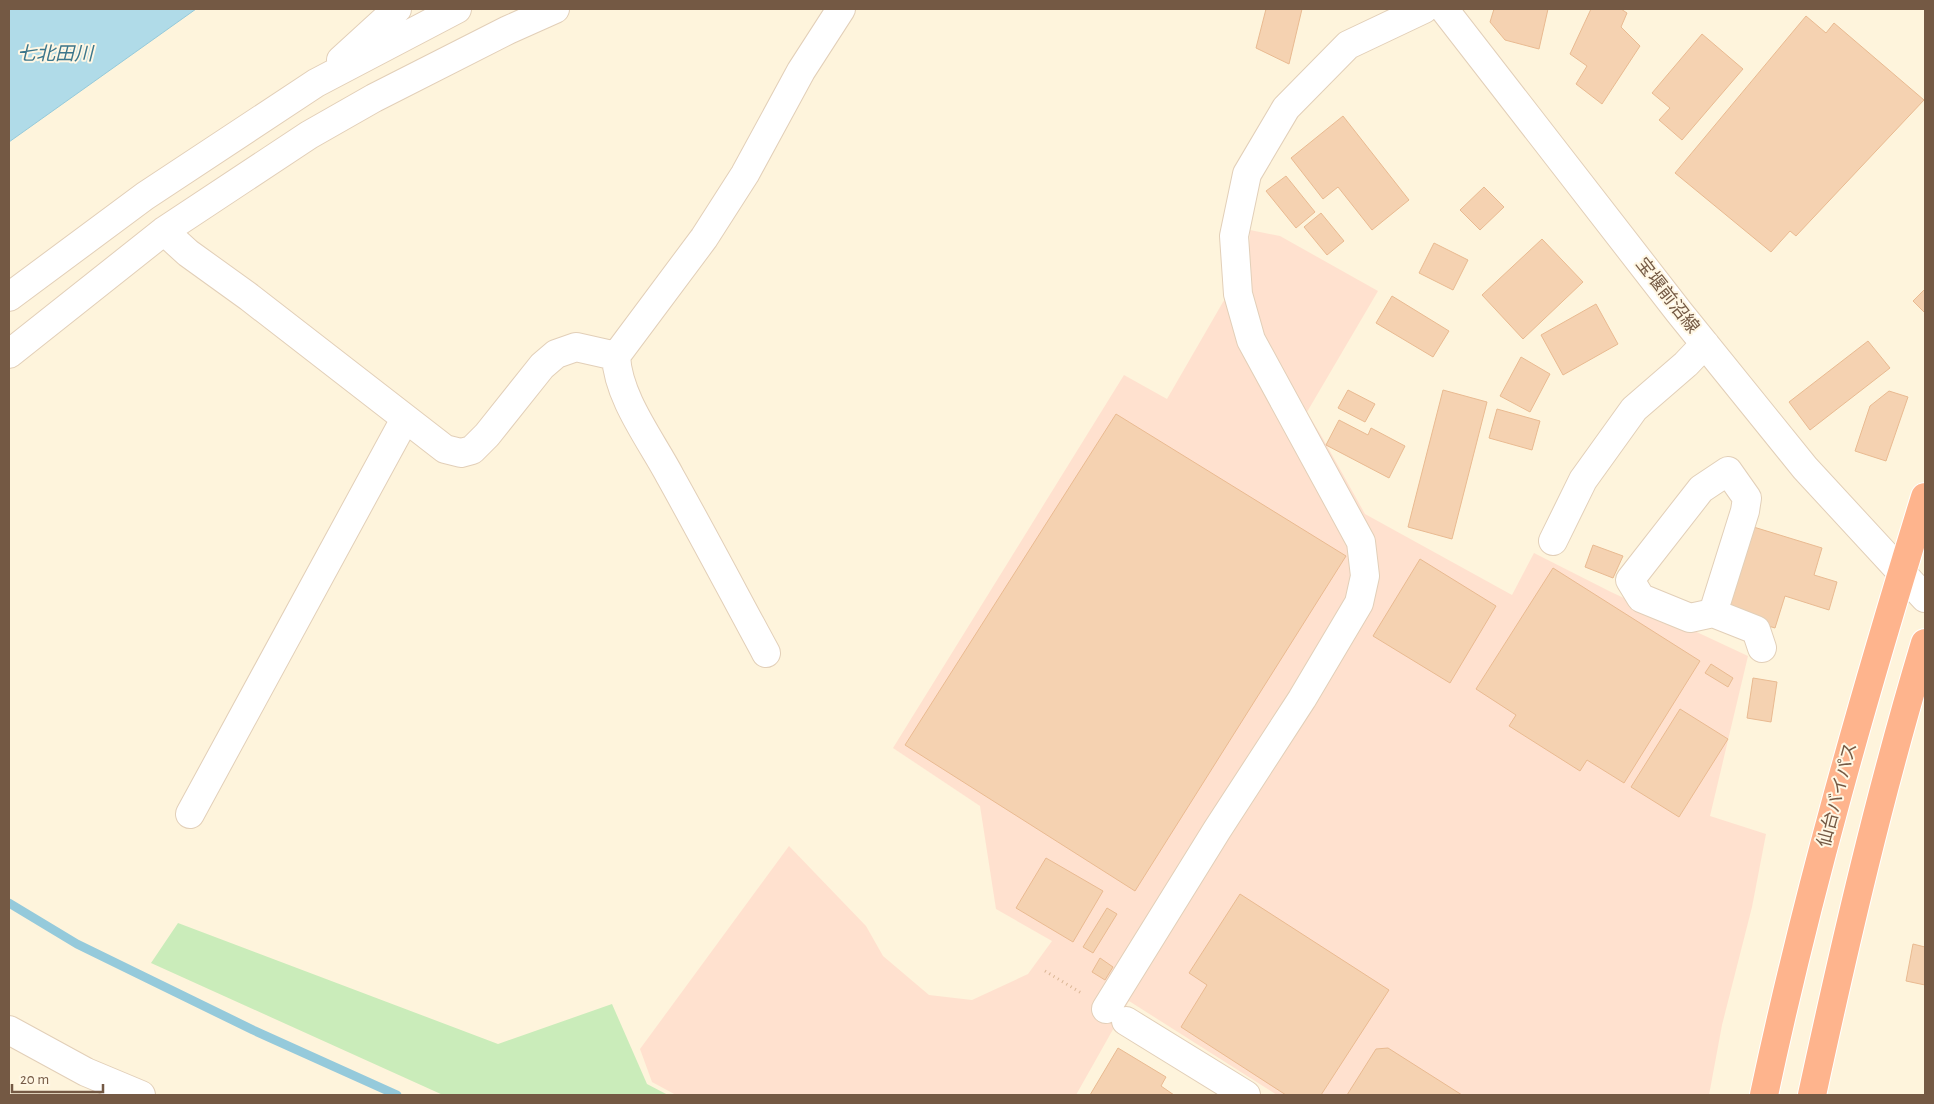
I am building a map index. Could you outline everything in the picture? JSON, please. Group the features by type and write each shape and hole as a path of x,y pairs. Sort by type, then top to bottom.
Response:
{"highway":[{"name":"仙台バイパス","path":"1764,1095 1782,1012 1840,781 1925,497"},
{"path":"1812,1095 1840,965 1888,772 1925,643"}],"street":[{"path":"316,83 397,9"},
{"path":"9,297 145,196 316,83 458,9"},
{"path":"9,354 164,231 310,135 499,34 555,9"},
{"path":"766,654 628,402 617,368 616,356 704,238 745,174 801,71 841,9"},
{"path":"1246,1095 1116,1015 1212,838 1360,603 1365,576 1361,542 1251,340 1238,294 1234,236 1247,174 1286,108 1348,45 1424,9"},
{"name":"宝堰前沼線","path":"1444,9 1705,344 1805,468 1925,598"},
{"path":"164,231 188,252 249,296 445,449 461,453 472,450 487,435 542,366 556,354 576,347 616,356"},
{"path":"1553,541 1583,480 1634,408 1686,364 1705,344"},
{"path":"190,814 405,419"},
{"path":"1713,613 1745,511 1747,498 1728,471 1701,489 1630,580 1641,598 1690,618 1713,613 1756,630 1762,648"},
{"path":"9,1030 86,1072 142,1095"}],"path":[{"path":"1045,971 1116,1015"}],"shaded area":[{"path":"1250,230 1280,236 1378,291 1307,412 1365,514 1512,595 1534,553 1611,592 1748,656 1710,816 1766,834 1752,907 1722,1025 1709,1095 1277,1095 1129,1001 1076,1095 676,1095 652,1082 640,1049 789,846 866,926 883,956 929,995 972,1000 1028,974 1052,941 996,909 980,806 893,748 1124,375 1167,399 1223,302 1248,267"}],"green space":[{"path":"178,923 498,1044 612,1004 647,1084 668,1095 443,1095 151,963"}],"water":[{"name":"七北田川","path":"9,9 196,9 9,142"}],"building":[{"path":"1266,9 1302,9 1289,64 1256,48"},
{"path":"1494,9 1548,9 1539,49 1505,40 1490,22"},
{"path":"1591,9 1621,9 1627,13 1621,27 1640,46 1602,104 1576,84 1587,66 1570,54"},
{"path":"1806,16 1826,33 1834,23 1924,100 1796,236 1790,231 1771,252 1675,173"},
{"path":"1702,34 1743,69 1682,140 1659,120 1670,108 1652,93"},
{"path":"1343,116 1409,200 1372,230 1338,187 1323,199 1291,158"},
{"path":"1286,176 1315,212 1296,228 1266,191"},
{"path":"1484,187 1504,207 1480,230 1460,210"},
{"path":"1321,213 1344,241 1327,255 1304,227"},
{"path":"1542,239 1583,282 1523,339 1482,295"},
{"path":"1434,243 1468,260 1453,290 1419,273"},
{"path":"1925,289 1925,313 1913,301"},
{"path":"1392,296 1449,331 1433,357 1376,323"},
{"path":"1596,304 1618,344 1563,375 1541,335"},
{"path":"1868,341 1890,368 1810,430 1789,402"},
{"path":"1521,357 1550,374 1530,412 1500,396"},
{"path":"1348,390 1375,404 1365,422 1338,408"},
{"path":"1443,390 1487,402 1452,539 1408,527"},
{"path":"1889,391 1908,397 1886,461 1855,451 1870,406"},
{"path":"1497,409 1540,421 1532,450 1489,438"},
{"path":"1116,414 1346,556 1135,891 905,745"},
{"path":"1339,420 1368,435 1371,428 1405,446 1389,478 1326,445"},
{"path":"1747,525 1822,548 1814,575 1837,582 1829,610 1785,596 1775,628 1721,612"},
{"path":"1593,545 1623,556 1613,578 1585,567"},
{"path":"1420,559 1496,606 1450,683 1373,636"},
{"path":"1553,568 1700,661 1624,783 1587,760 1580,771 1509,726 1516,715 1476,689"},
{"path":"1711,664 1733,678 1728,687 1705,673"},
{"path":"1753,678 1777,682 1771,722 1747,718"},
{"path":"1680,709 1728,739 1679,817 1631,787"},
{"path":"1046,858 1103,891 1073,942 1016,908"},
{"path":"1240,894 1389,990 1321,1095 1286,1095 1181,1027 1207,985 1189,973"},
{"path":"1107,908 1117,914 1093,953 1083,947"},
{"path":"1913,944 1925,947 1925,985 1906,981"},
{"path":"1100,958 1113,967 1105,980 1092,972"},
{"path":"1118,1048 1166,1077 1161,1086 1174,1095 1090,1095"},
{"path":"1388,1048 1462,1095 1347,1095 1376,1049"}],"waterway":[{"path":"9,903 77,944 253,1030 397,1095"}]}
